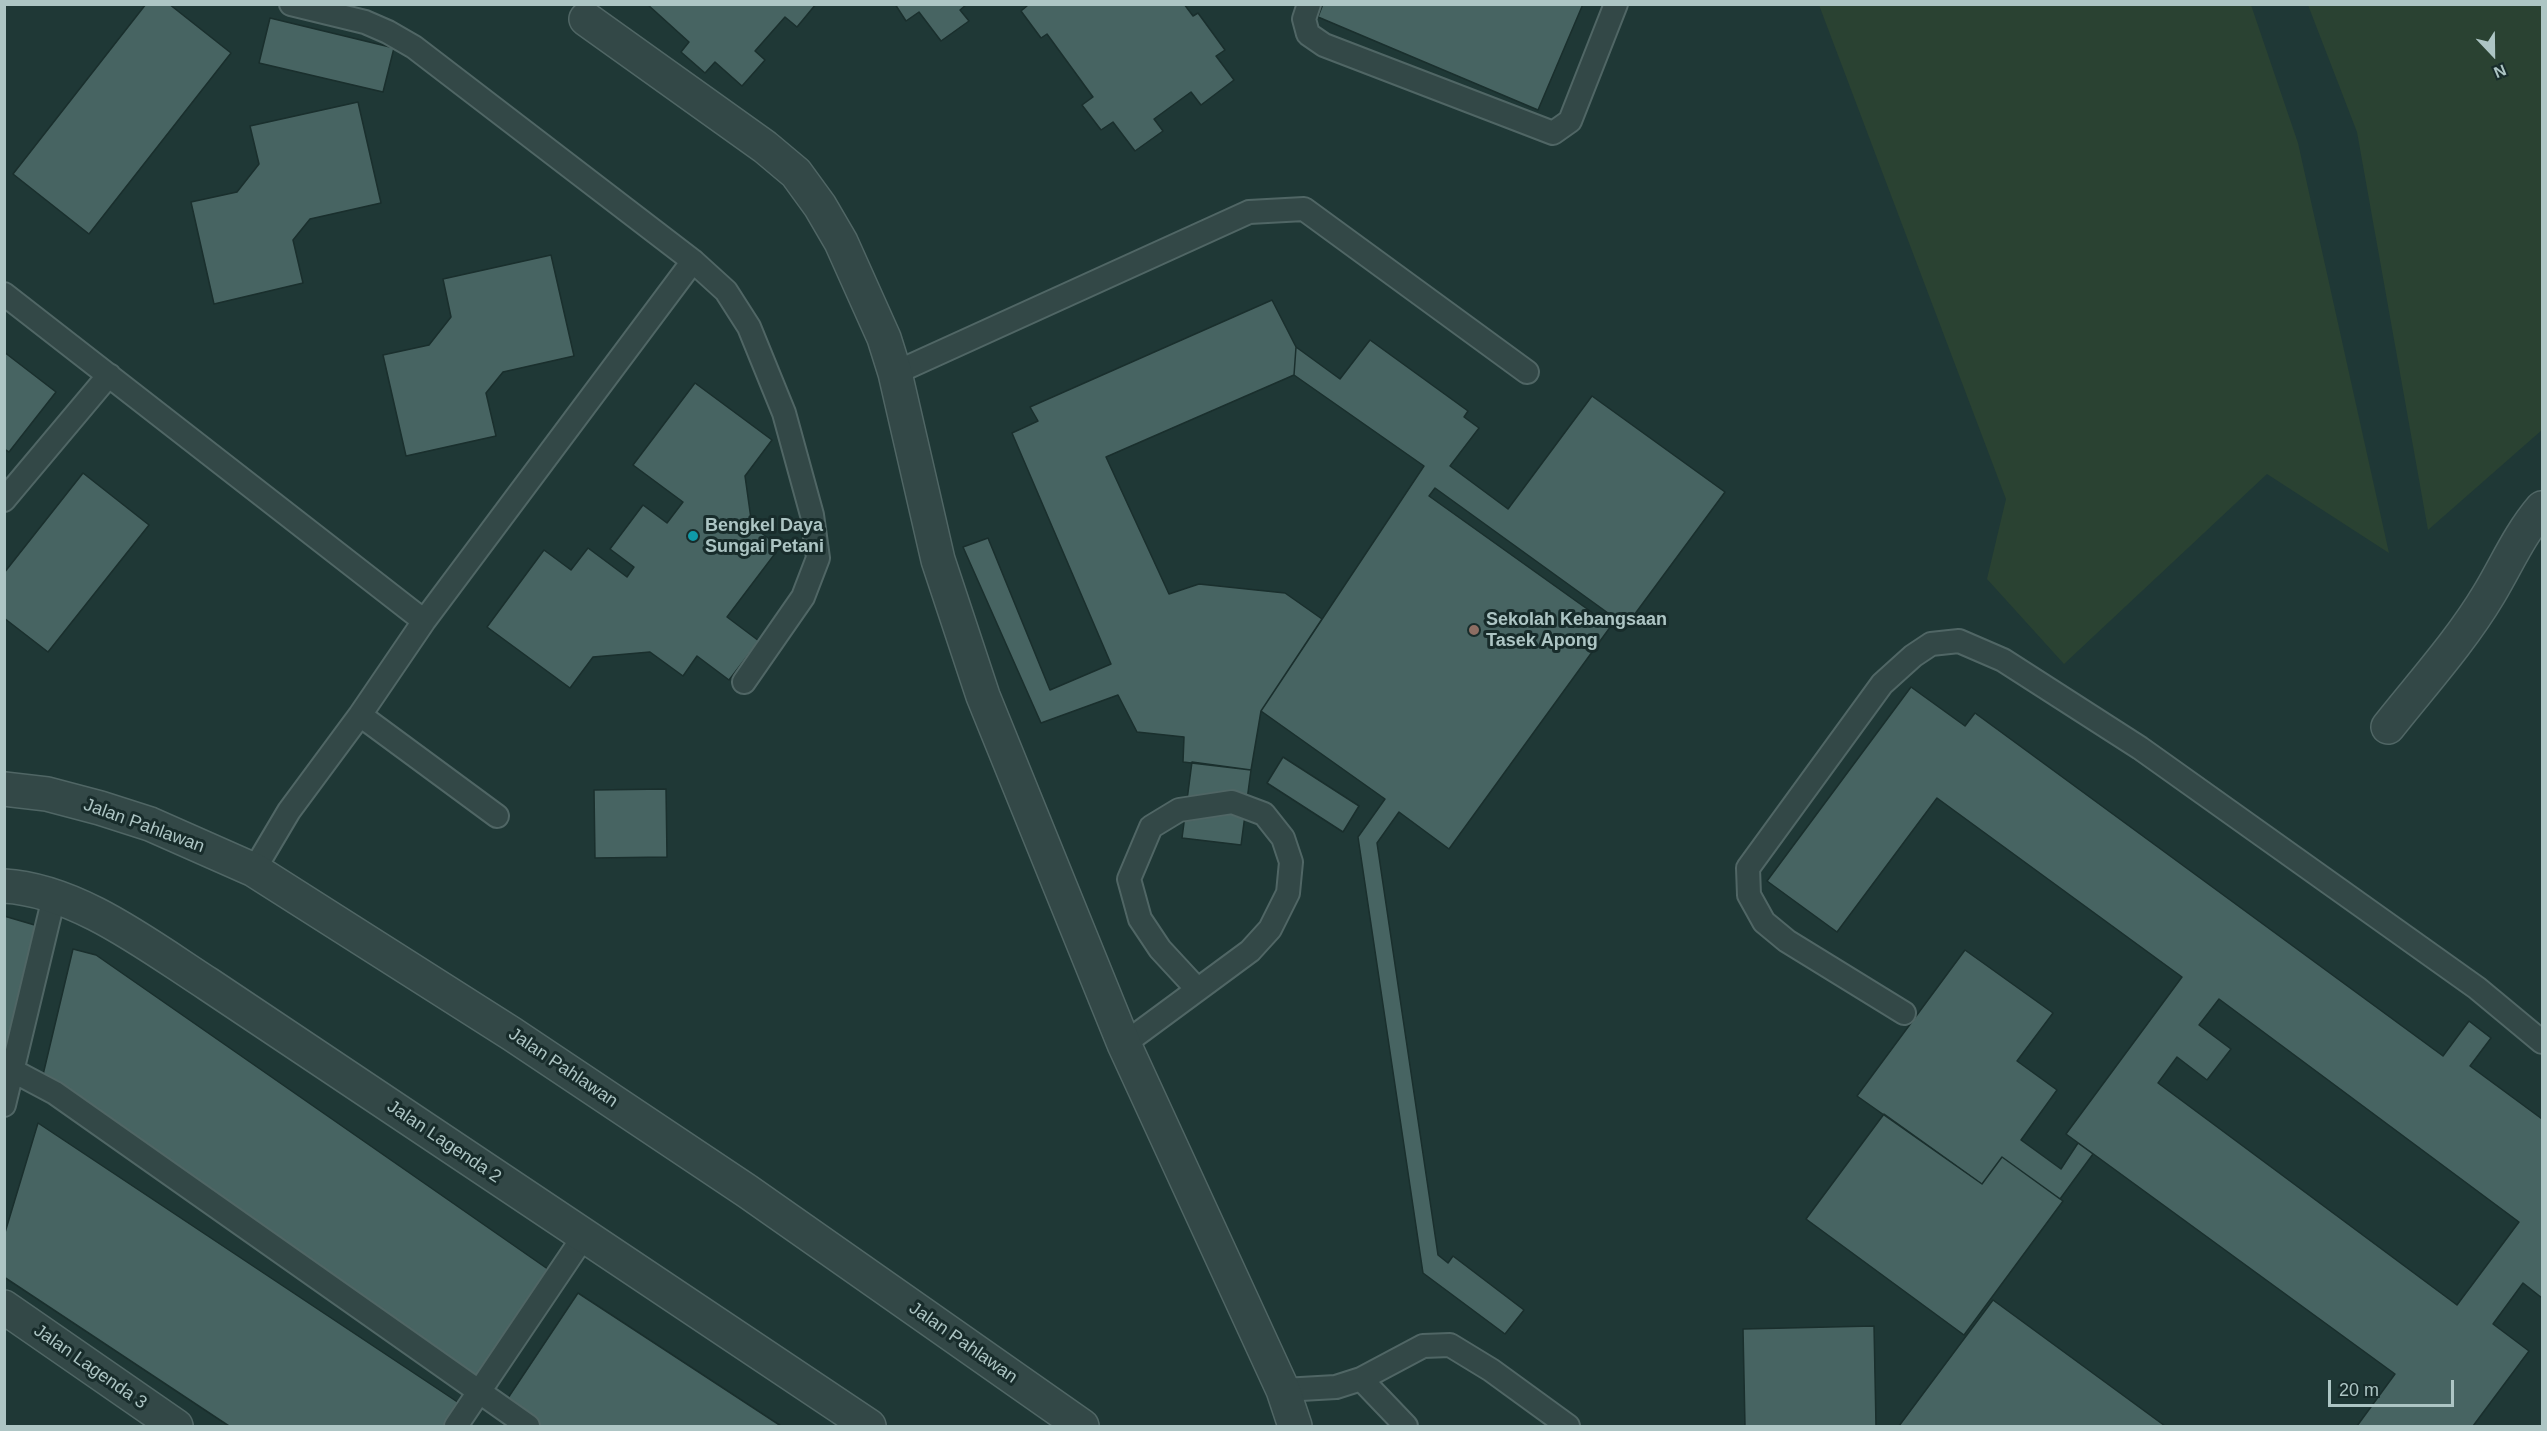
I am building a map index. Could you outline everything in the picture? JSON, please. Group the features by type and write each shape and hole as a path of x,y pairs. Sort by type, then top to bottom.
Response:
{"street":[{"path":"586,19 765,147 796,173 820,206 841,242 884,338 896,373 938,560 983,696 1124,1044 1283,1390 1295,1426"},
{"path":"2388,727 2472,620 2490,593 2508,556 2542,508"},
{"name":"Jalan Pahlawan","path":"4,789 47,794 150,824 254,870 512,1034 717,1172 1082,1426"},
{"name":"Jalan Lagenda 2","path":"4,886 54,897 104,918 869,1426"},
{"name":"Jalan Lagenda 3","path":"4,1307 176,1426"}],"lane":[{"path":"291,4 365,22 414,47 693,261 726,291 753,337 784,413 812,515 818,558 803,597 744,682"},
{"path":"1309,4 1304,19 1308,34 1324,45 1553,133 1570,121 1616,4"},
{"path":"896,373 1249,212 1304,209 1527,372"},
{"path":"254,870 290,811 360,715 424,621 693,261"},
{"path":"4,294 424,621"},
{"path":"4,500 109,375"},
{"path":"1904,1013 1786,941 1764,922 1749,895 1748,868 1882,684 1913,656 1931,644 1959,641 2003,660 2140,748 2476,988 2542,1042"},
{"path":"360,715 497,816"},
{"path":"1124,1044 1250,951 1270,929 1288,893 1291,862 1283,838 1264,814 1232,802 1179,810 1151,827 1129,879 1140,919 1160,949 1197,989"},
{"path":"4,1105 9,1068 54,897"},
{"path":"9,1068 55,1093 528,1426"},
{"path":"456,1426 585,1236"},
{"path":"1283,1390 1336,1388 1361,1380 1423,1346 1450,1345 1491,1370 1568,1426"},
{"path":"1361,1380 1406,1426"}],"green space":[{"path":"1819,5 2251,5 2298,143 2389,553 2267,474 2064,664 1987,579 2006,499"},
{"path":"2308,5 2542,5 2542,430 2428,530 2357,132"}],"building":[{"path":"146,4 169,4 231,53 89,234 13,174"},
{"path":"647,4 816,4 797,27 785,17 755,51 765,60 742,86 715,62 705,73 681,52 689,42"},
{"path":"895,4 967,4 960,10 969,21 941,41 919,12 906,21"},
{"path":"1025,4 1184,4 1193,16 1198,13 1225,50 1216,56 1234,80 1201,105 1191,92 1154,119 1163,131 1135,151 1113,122 1101,130 1082,105 1093,97 1047,34 1041,38 1021,11 1027,6"},
{"path":"1323,4 1583,4 1538,110 1318,17"},
{"path":"270,18 394,48 383,92 259,63"},
{"path":"358,102 381,203 310,219 293,240 303,283 214,304 191,202 237,192 259,164 250,126"},
{"path":"551,255 574,356 503,372 486,393 496,436 406,456 383,355 429,345 451,317 443,279"},
{"path":"1272,300 1296,347 1294,375 1106,457 1169,594 1199,584 1285,593 1322,619 1261,711 1251,770 1183,762 1184,737 1137,732 1118,695 1041,723 963,547 988,538 1050,690 1111,664 1012,433 1038,421 1030,407"},
{"path":"1370,340 1468,411 1464,417 1479,428 1450,466 1508,509 1592,396 1725,492 1626,626 1435,488 1429,496 1611,626 1449,849 1399,812 1377,843 1438,1255 1448,1263 1453,1256 1524,1310 1505,1334 1423,1273 1358,837 1385,799 1261,711 1424,466 1294,375 1296,347 1340,379"},
{"path":"4,352 56,392 9,452 4,449"},
{"name":"Bengkel Daya Sungai Petani","path":"695,383 772,440 745,476 752,526 780,547 727,617 759,641 729,680 697,656 683,676 650,652 593,657 570,688 487,627 544,550 571,570 588,548 627,577 634,567 610,549 643,505 667,523 683,502 633,465"},
{"path":"83,473 149,525 48,652 4,618 4,573"},
{"path":"1911,687 1965,726 1975,713 2443,1056 2469,1021 2491,1038 2470,1066 2542,1119 2542,1298 2523,1283 2493,1324 2529,1351 2473,1426 2357,1426 2395,1374 2066,1134 2182,977 1937,798 1837,932 1767,881","holes":["2219,999 2519,1222 2457,1305 2158,1083 2177,1057 2207,1080 2231,1049 2199,1025"]},
{"path":"1283,757 1359,806 1343,832 1267,783"},
{"path":"1192,762 1251,770 1241,845 1182,838"},
{"path":"666,789 667,857 595,858 594,790"},
{"path":"4,916 38,926 9,1046 4,1047"},
{"path":"73,949 96,955 552,1272 475,1381 42,1079"},
{"path":"1965,950 2053,1013 2017,1061 2057,1090 2021,1140 2061,1169 2078,1143 2093,1154 2060,1199 2002,1157 1982,1184 1857,1096"},
{"path":"1884,1114 1982,1184 2002,1157 2063,1201 1964,1335 1806,1219"},
{"path":"38,1123 465,1407 452,1426 229,1426 4,1277 4,1236"},
{"path":"578,1293 781,1426 537,1426 504,1404"},
{"path":"1993,1300 2165,1426 1899,1426"},
{"path":"1874,1326 1876,1426 1745,1426 1743,1329"}],"place":[{"name":"Bengkel Daya Sungai Petani","path":"693,536"},
{"name":"Sekolah Kebangsaan Tasek Apong","path":"1474,630"}]}
